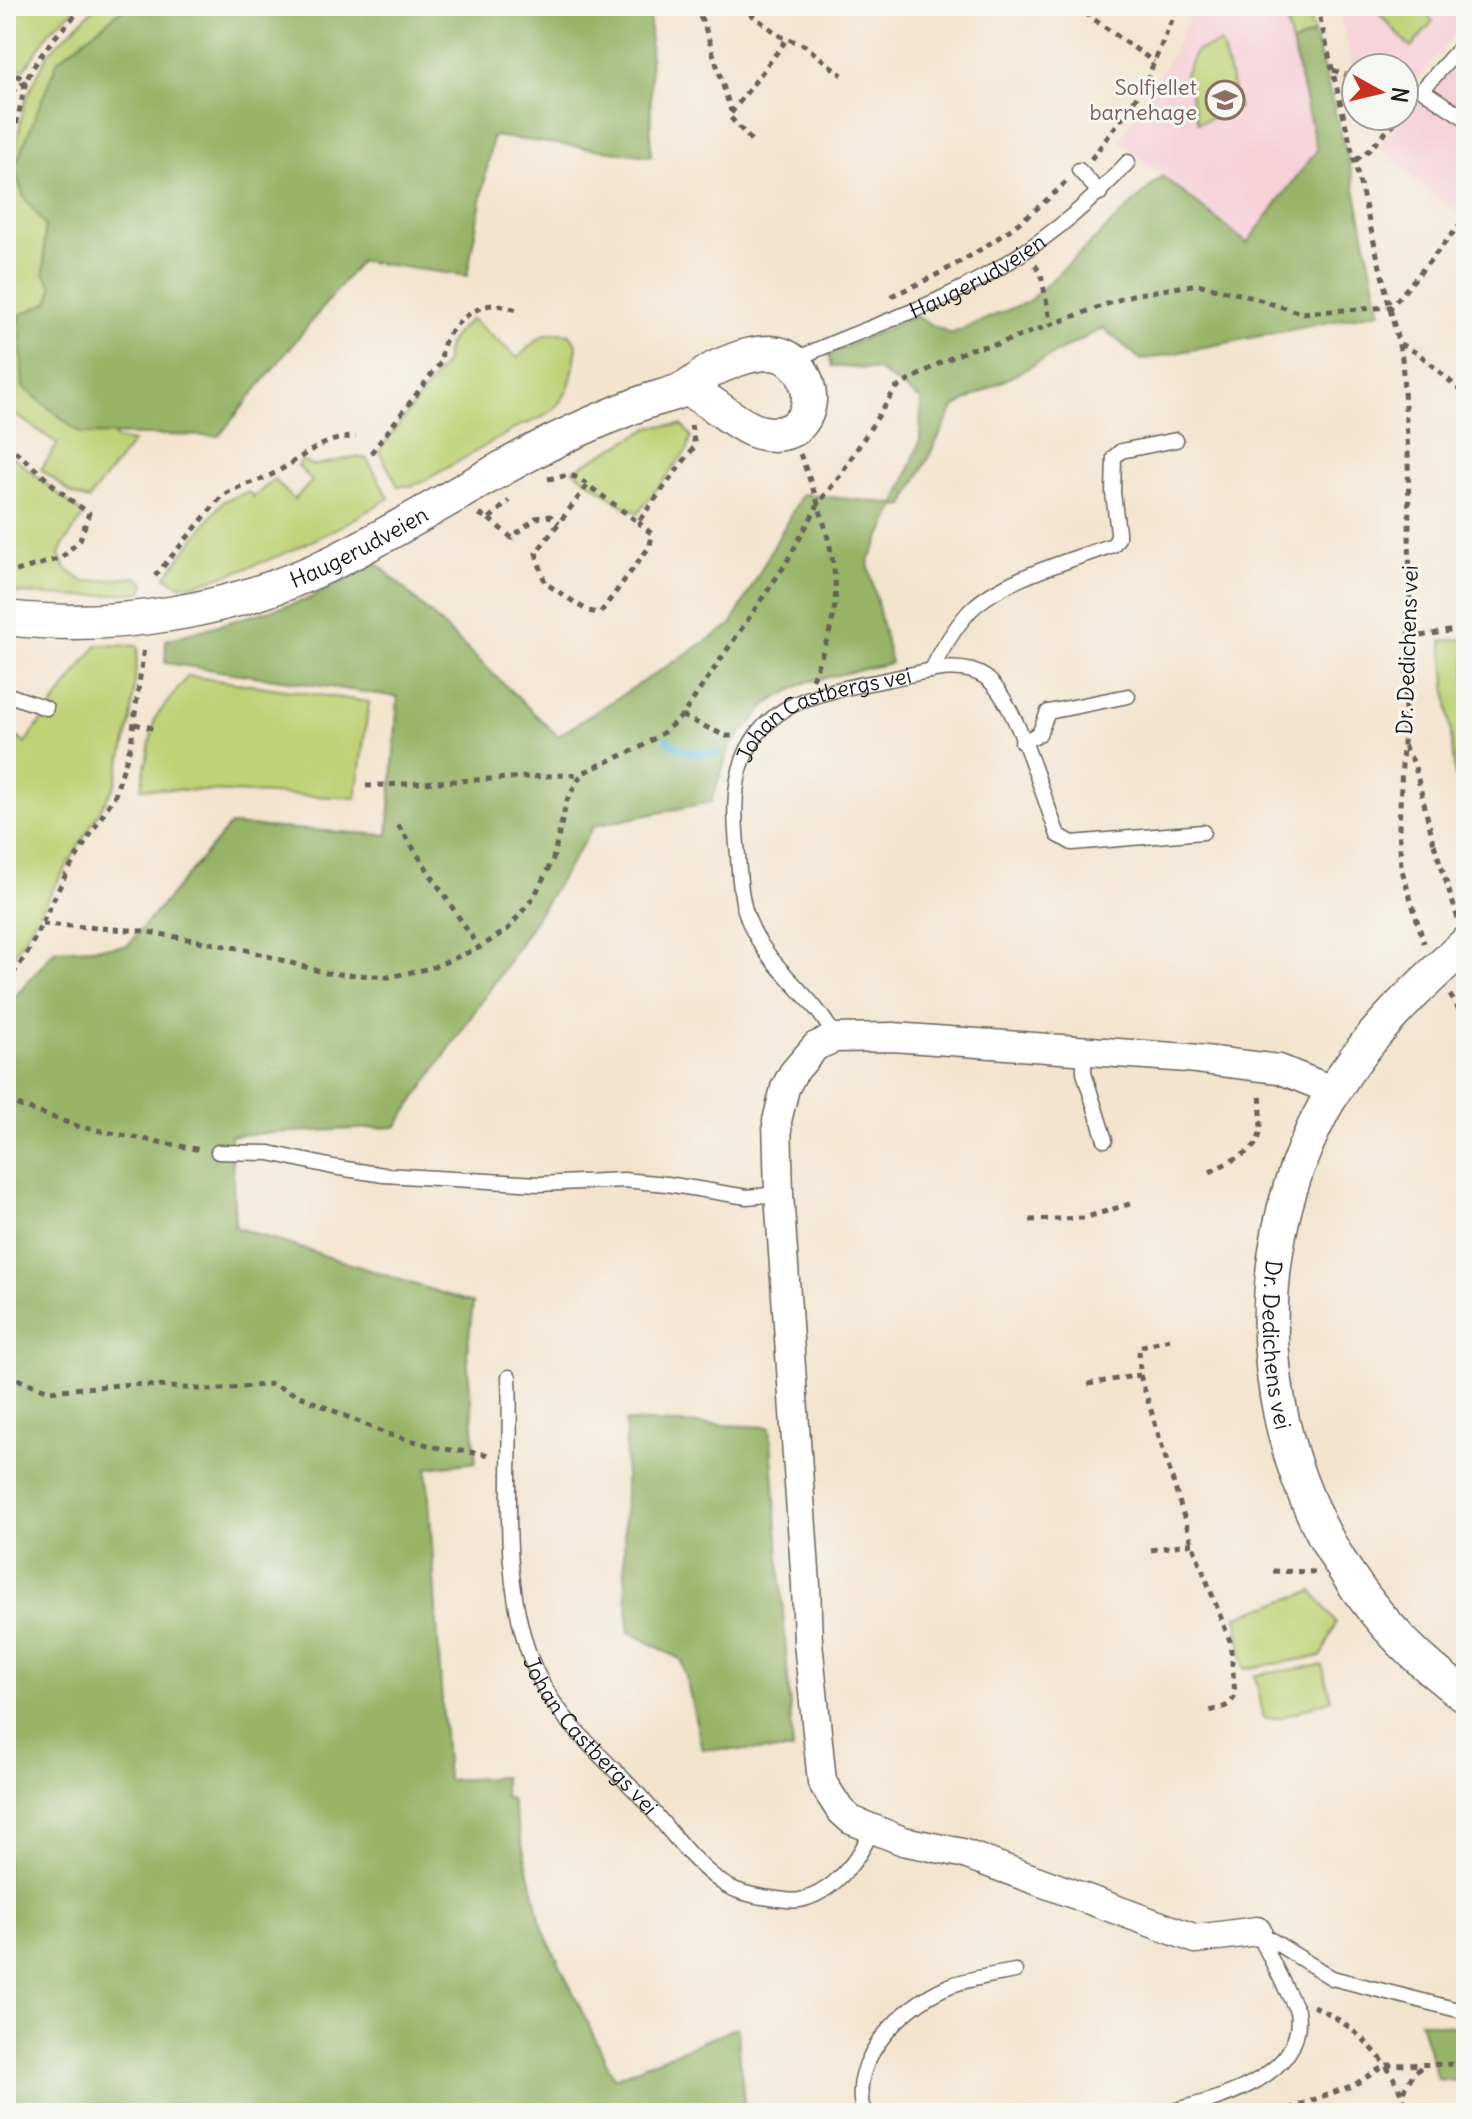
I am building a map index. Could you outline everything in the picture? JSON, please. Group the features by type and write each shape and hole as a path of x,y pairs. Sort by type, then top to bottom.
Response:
{"street":[{"name":"Haugerudveien","path":"6,618 78,623 143,618 197,609 281,584 334,562 585,426 646,401 689,403"},
{"name":"Dr. Dedichens vei","path":"1457,1682 1425,1665 1376,1614 1341,1566 1308,1504 1283,1432 1270,1330 1280,1223 1303,1154 1334,1091 1383,1022 1466,944"},
{"path":"1257,1931 1196,1939 962,1853 903,1841 851,1820 840,1810 822,1782 817,1752 779,1194 777,1121 785,1088 802,1060 816,1046 835,1038 976,1041 1188,1058 1279,1069 1334,1091"}],"lane":[{"path":"1466,41 1422,90 1466,119"},
{"name":"Haugerudveien","path":"803,356 941,299 1025,252 1075,216 1128,162"},
{"path":"1079,170 1100,193"},
{"name":"Johan Castbergs vei","path":"931,671 969,612 984,599 1010,584 1113,545 1118,538 1113,493 1114,457 1121,451 1176,440"},
{"name":"Johan Castbergs vei","path":"835,1038 828,1024 770,960 755,937 745,908 733,808 737,778 744,757 756,737 776,715 827,693 931,671 963,669 984,676 999,690 1058,835 1063,840 1072,843 1100,842 1203,832"},
{"path":"6,694 46,708"},
{"path":"1022,742 1039,734 1048,712 1128,696"},
{"path":"1084,1050 1084,1073 1105,1140"},
{"path":"218,1152 270,1153 384,1175 539,1184 623,1180 747,1197 779,1194"},
{"name":"Johan Castbergs vei","path":"509,1377 510,1569 519,1624 540,1681 554,1707 641,1797 679,1843 734,1890 755,1897 797,1901 816,1895 834,1882 858,1854 872,1830"},
{"path":"1164,2113 1219,2098 1248,2085 1285,2058 1297,2035 1299,2021 1293,1999 1257,1931"},
{"path":"1257,1931 1332,1978 1466,2012"},
{"path":"864,2113 859,2086 867,2062 887,2033 903,2017 936,1992 952,1985 1015,1971"}],"path":[{"path":"6,171 26,81 55,37 85,6"},
{"path":"694,6 704,24 731,112"},
{"path":"740,6 787,39 804,45 842,75"},
{"path":"1075,6 1154,62"},
{"path":"886,298 953,267 992,243 1038,210 1095,155 1129,109 1178,6"},
{"name":"Dr. Dedichens vei","path":"1317,6 1399,344 1408,453 1409,638 1399,827 1401,867 1411,906 1429,952"},
{"path":"751,140 729,116 787,39"},
{"path":"6,68 26,81"},
{"path":"1332,70 1340,73"},
{"path":"6,96 26,81"},
{"path":"1355,160 1386,132"},
{"path":"366,786 473,782 582,773 641,747 664,732 682,716 785,565 819,503 896,388 970,349 998,344 1132,295 1197,284 1301,313 1391,307 1466,218"},
{"path":"1025,252 1041,274 1051,325"},
{"path":"371,453 442,361 440,350 450,333 470,312 490,304 518,310"},
{"path":"1399,344 1419,354 1466,395"},
{"path":"638,522 695,446 689,403"},
{"path":"155,576 230,490 274,473 326,442 341,437 356,437"},
{"path":"6,443 89,513 80,540 61,558 6,574"},
{"path":"799,453 819,503 836,584 835,604 821,656 802,702"},
{"path":"537,483 570,475 587,486 638,522 652,534 650,546 600,613 588,611 545,583 536,553 587,486"},
{"path":"489,519 512,498"},
{"path":"469,520 479,513 512,538 536,518 550,516 559,523"},
{"path":"6,984 27,954 66,874 115,795 135,724 146,636 143,618"},
{"path":"1409,638 1466,628"},
{"path":"682,716 726,736 756,737"},
{"path":"135,724 156,729"},
{"path":"1404,746 1414,763 1434,844 1466,944"},
{"path":"42,924 143,931 243,949 326,973 389,977 431,968 479,948 508,929 534,897 553,859 567,800 582,773"},
{"path":"398,825 479,948"},
{"path":"1445,986 1466,1021"},
{"path":"1210,1172 1253,1148 1261,1137 1259,1082"},
{"path":"6,1101 80,1127 218,1152"},
{"path":"1030,1220 1084,1218 1133,1203"},
{"path":"1170,1339 1139,1347 1140,1375 1192,1543 1230,1641 1234,1700 1209,1711"},
{"path":"6,1375 49,1391 131,1384 211,1390 272,1384 387,1434 443,1449 508,1457"},
{"path":"1088,1384 1140,1375"},
{"path":"1151,1550 1192,1543"},
{"path":"1273,1571 1325,1573"},
{"path":"1293,1999 1327,2012 1352,2030 1386,2065 1403,2092 1408,2113"},
{"path":"1403,2092 1414,2073 1428,2063"},
{"path":"1277,2113 1354,2085 1386,2065 1466,2064"}],"shaded area":[{"name":"Solfjellet barnehage","path":"1195,6 1283,6 1317,150 1247,244 1119,141 1170,58"},
{"path":"1337,6 1466,6 1466,19 1420,78 1420,52 1349,52"},
{"path":"1466,42 1466,221 1378,148 1391,132 1420,132 1420,97"}],"green space":[{"path":"6,6 78,6 50,31 25,69 14,69 6,63"},
{"path":"97,6 127,6 58,60 24,197 45,225 44,273 53,286 49,302 20,316 81,434 114,434 116,439 133,442 88,500 72,494 41,469 58,444 13,413 6,421 6,195 25,101 48,53"},
{"path":"127,6 626,6 650,19 651,156 493,136 467,276 360,261 219,436 81,434 23,387 20,315 49,302 53,287 44,273 45,225 24,197 14,169 58,60"},
{"path":"1283,6 1306,6 1314,34 1292,44"},
{"path":"1386,6 1418,6 1433,21 1411,48 1379,13"},
{"path":"1314,34 1352,174 1380,312 1141,360 1103,328 954,407 903,507 896,505 868,563 891,663 806,682 768,703 730,747 711,802 594,826 507,964 396,1127 231,1135 235,1227 473,1303 467,1354 476,1462 427,1468 447,1780 504,1777 504,1797 511,1799 543,1930 614,2078 737,2027 745,2113 6,2113 6,1007 55,950 127,946 230,825 388,835 398,697 165,663 166,640 306,600 377,563 558,736 731,625 802,494 896,504 920,441 921,400 878,370 832,366 829,354 915,316 951,334 1029,301 1162,176 1247,243 1317,150 1292,44"},
{"path":"1221,43 1239,108 1198,123 1185,74 1196,51"},
{"path":"471,319 518,358 541,337 553,333 570,334 577,345 566,392 554,409 544,416 514,429 424,481 412,486 398,486 379,451 446,362 447,348 452,338"},
{"path":"682,425 691,436 688,449 638,513 573,470 653,426"},
{"path":"6,451 84,515 59,555 66,569 84,582 136,577 145,583 142,592 79,597 6,592"},
{"path":"355,457 367,459 389,498 307,544 242,570 186,585 175,583 166,576 223,501 248,492 254,497 274,479 294,500 312,481 298,466 301,460 313,466"},
{"path":"1466,639 1466,774 1455,776 1442,641"},
{"path":"97,645 138,646 131,721 115,785 6,968 6,752 17,737 25,743"},
{"path":"188,676 369,702 356,798 141,788 155,718"},
{"path":"626,1421 770,1427 793,1751 702,1749 682,1660 629,1632 624,1558"},
{"path":"1313,1591 1336,1623 1322,1656 1244,1669 1237,1616"},
{"path":"1322,1665 1331,1699 1280,1718 1264,1718 1255,1675"},
{"path":"1420,2021 1466,2028 1466,2082 1437,2079"}],"waterway":[{"path":"667,739 690,752 717,753"}],"place":[{"name":"Solfjellet barnehage","path":"1225,100"}]}
